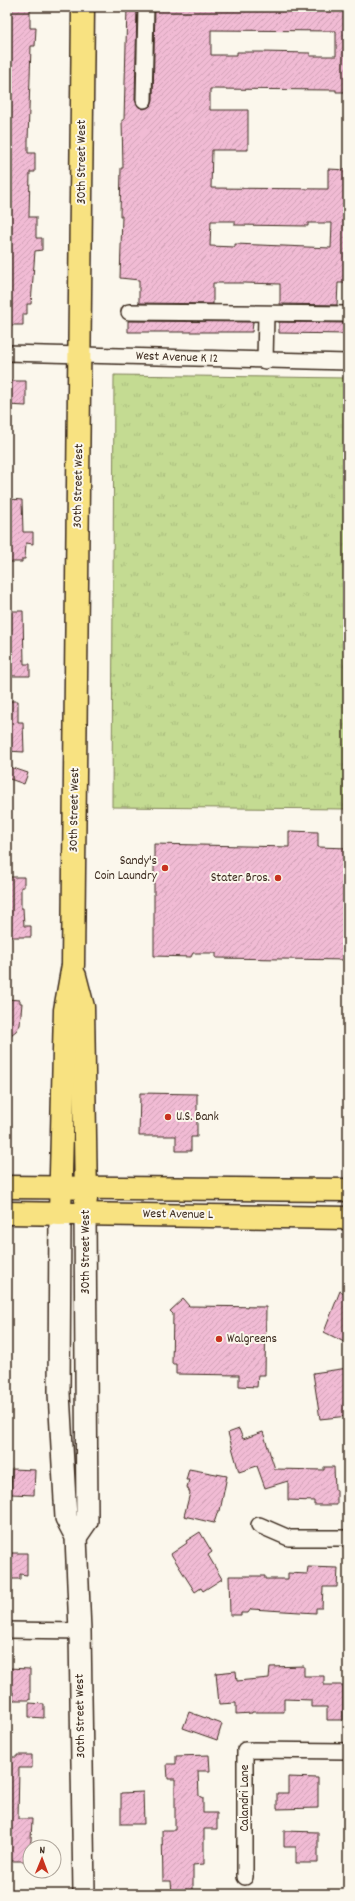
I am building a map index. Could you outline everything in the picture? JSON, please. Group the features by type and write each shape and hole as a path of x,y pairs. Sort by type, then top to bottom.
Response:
{"main road":[{"name":"30th Street West","path":"83,7 73,965 65,1010 60,1186 59,1393 66,1518 76,1537 80,1631 84,1894"},
{"name":"30th Street West","path":"73,965 83,1007 87,1186 85,1214 86,1520 76,1537"},
{"name":"West Avenue L","path":"7,1187 87,1186 348,1190"},
{"name":"West Avenue L","path":"7,1213 348,1218"}],"street":[{"path":"144,100 146,7"},
{"path":"129,312 348,314"},
{"path":"265,361 266,314"},
{"name":"West Avenue K 12","path":"7,353 348,362"},
{"path":"259,1525 289,1538 348,1538"},
{"path":"7,1630 80,1631"},
{"name":"Calandri Lane","path":"245,1877 245,1750 348,1751"}],"green space":[{"path":"114,375 348,378 348,809 112,807"}],"building":[{"path":"7,7 30,7 30,28 36,28 35,46 31,46 28,141 28,153 35,153 35,172 30,172 29,217 36,217 36,238 42,238 42,250 35,251 31,304 27,304 27,314 23,314 23,325 7,325"},
{"path":"127,7 137,7 135,100 139,107 144,109 151,105 153,100 155,7 348,7 348,92 336,92 336,90 210,89 210,110 248,110 248,150 212,150 211,188 328,189 328,169 348,170 348,282 338,283 337,305 280,304 280,284 244,283 213,283 213,304 139,303 139,280 120,278 122,216 120,216 121,168 123,168 122,120 124,120","holes":["211,30 336,31 336,56 310,56 310,53 261,52 237,52 237,55 211,55","211,221 235,221 235,225 308,226 308,223 332,223 331,248 235,244 235,247 210,246"]},
{"path":"128,321 253,322 252,332 128,332"},
{"path":"279,322 348,323 348,334 279,333"},
{"path":"7,381 26,381 26,406 7,405"},
{"path":"10,499 22,500 23,532 33,532 33,544 26,543 25,559 22,559 22,562 7,562 7,509 10,509"},
{"path":"7,611 23,611 24,664 30,664 30,676 10,676 10,665 7,665"},
{"path":"7,701 18,701 18,722 23,722 24,752 7,751"},
{"path":"7,766 28,773 24,784 7,778"},
{"name":"Stater Bros.","path":"289,831 318,832 318,847 348,848 348,960 216,958 216,953 193,953 191,957 154,956 154,844 289,847"},
{"path":"7,877 24,877 24,887 21,887 21,908 23,908 24,926 31,926 31,937 7,937"},
{"path":"7,999 20,1000 20,1003 22,1003 20,1025 16,1031 7,1038"},
{"name":"U.S. Bank","path":"140,1093 197,1094 197,1137 191,1137 191,1151 176,1151 176,1136 139,1136"},
{"path":"340,1291 348,1295 348,1344 324,1332"},
{"name":"Walgreens","path":"183,1299 189,1306 266,1307 265,1375 258,1375 257,1387 239,1386 239,1375 176,1374 176,1364 172,1364 173,1314 170,1311"},
{"path":"348,1368 348,1416 320,1419 313,1373"},
{"path":"239,1429 243,1439 263,1432 275,1469 324,1470 324,1467 334,1467 337,1505 314,1505 314,1501 288,1500 288,1481 265,1488 257,1466 239,1472 228,1433"},
{"path":"12,1469 35,1470 34,1495 11,1494"},
{"path":"189,1469 227,1476 220,1511 218,1511 214,1523 184,1516 190,1493 187,1487 189,1480 186,1480"},
{"path":"200,1532 212,1552 208,1555 222,1579 203,1591 201,1588 195,1592 171,1554 187,1543 186,1541"},
{"path":"7,1553 27,1553 27,1575 20,1574 20,1579 7,1579"},
{"path":"308,1567 338,1568 337,1587 323,1587 322,1608 316,1608 316,1613 251,1609 248,1613 241,1613 241,1615 230,1615 229,1576 265,1576 265,1579 288,1579 288,1573 307,1574"},
{"path":"304,1666 304,1676 324,1676 324,1685 343,1685 343,1720 327,1720 327,1707 311,1707 311,1700 284,1699 284,1712 252,1712 236,1714 236,1703 219,1704 216,1673 236,1671 237,1681 269,1678 270,1667"},
{"path":"7,1668 30,1669 30,1700 13,1700 13,1692 7,1692"},
{"path":"29,1703 44,1704 44,1718 29,1717"},
{"path":"189,1712 222,1724 217,1740 183,1728"},
{"path":"17,1755 32,1755 32,1768 19,1768 18,1819 32,1819 31,1839 22,1839 22,1861 7,1861 7,1757 17,1757"},
{"path":"209,1755 210,1771 198,1771 199,1796 203,1798 203,1813 217,1813 217,1829 204,1829 204,1864 193,1865 193,1894 172,1894 171,1881 163,1881 162,1830 175,1830 175,1779 168,1779 167,1764 176,1764 176,1756"},
{"path":"288,1777 318,1778 318,1808 277,1809 277,1793 288,1793"},
{"path":"143,1792 144,1824 121,1824 121,1793"},
{"path":"284,1831 318,1832 318,1863 296,1863 296,1847 284,1847"}],"place":[{"name":"Sandy's Coin Laundry","path":"165,868"},
{"name":"Stater Bros.","path":"278,878"},
{"name":"U.S. Bank","path":"168,1117"},
{"name":"Walgreens","path":"219,1339"}]}
